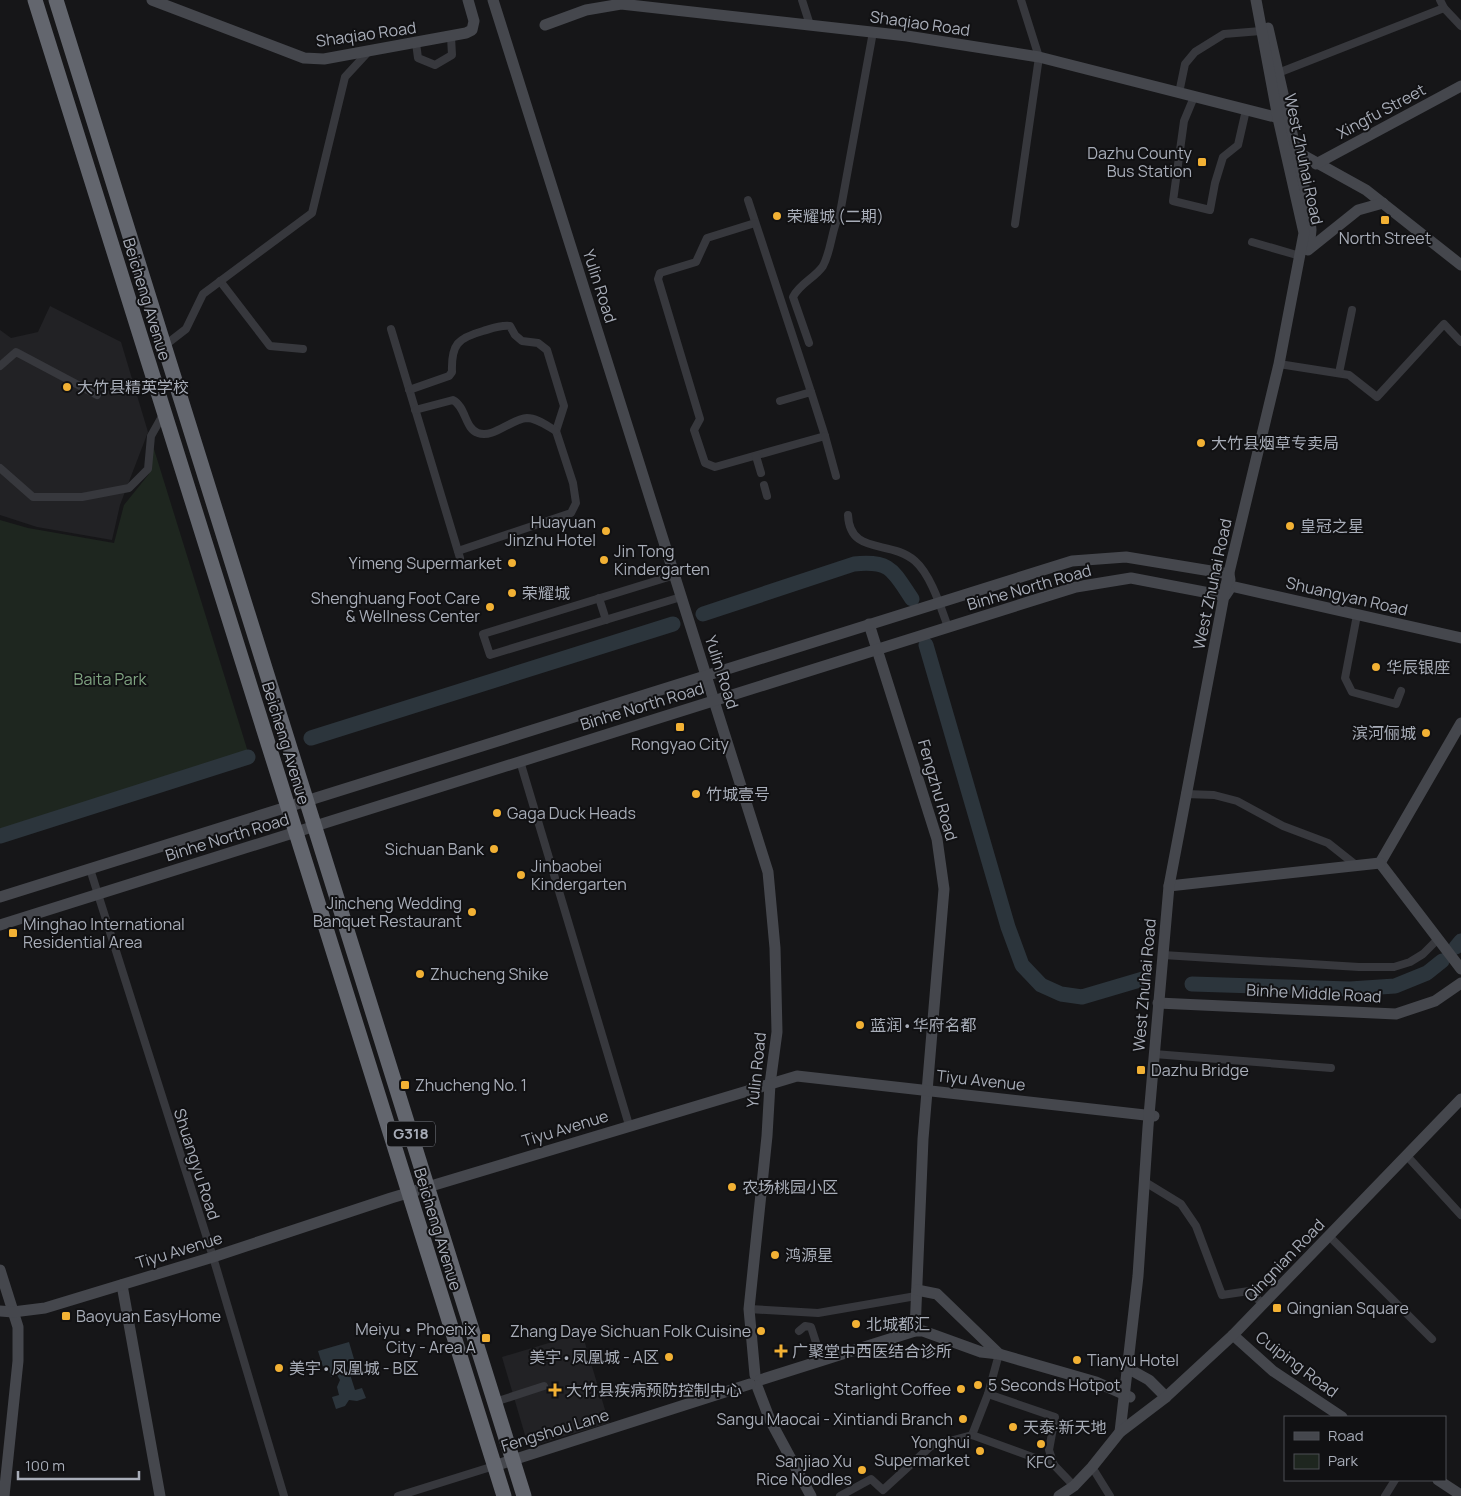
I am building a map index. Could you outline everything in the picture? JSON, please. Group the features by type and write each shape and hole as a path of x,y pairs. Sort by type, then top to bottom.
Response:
{"highway":[{"name":"Beicheng Avenue","path":"35,0 504,1496"},
{"name":"Beicheng Avenue","path":"56,0 524,1496"}],"street":[{"name":"Shaqiao Road","path":"152,0 304,58 324,59 451,37 472,30 474,21 468,0"},
{"name":"Yulin Road","path":"493,0 707,676 769,881 775,948 777,1032 770,1084 749,1309 755,1381 770,1420 811,1496"},
{"path":"802,0 810,25"},
{"path":"1015,224 1039,56 1021,0"},
{"name":"West Zhuhai Road","path":"1123,1430 1131,1370 1171,885 1228,585 1283,365 1304,253 1311,230 1309,208 1295,151 1283,119 1261,31 1256,0"},
{"name":"West Zhuhai Road","path":"1264,0 1278,73 1284,144 1304,233 1304,253"},
{"path":"1440,0 1444,8 1461,26"},
{"name":"Shaqiao Road","path":"545,25 586,10 621,4 873,32 1039,56 1283,119"},
{"path":"1278,73 1444,8"},
{"path":"1179,93 1185,64 1195,52 1224,34 1261,31"},
{"path":"809,343 793,297 803,284 819,271 828,256 834,224 840,213 873,32"},
{"path":"416,43 418,58 435,64 452,55 451,37"},
{"path":"164,346 186,329 203,294 312,213 345,77 369,51"},
{"name":"Xingfu Street","path":"1316,164 1461,86"},
{"path":"1194,97 1184,121 1173,201 1210,210 1215,183 1223,157 1238,145 1246,110"},
{"path":"1284,144 1316,164 1366,190 1461,265"},
{"path":"748,200 811,392 836,476"},
{"name":"West Zhuhai Road","path":"1304,253 1358,210 1384,203"},
{"path":"755,223 707,238 696,262 660,273 658,279 700,419 694,430 704,463 715,467 825,436"},
{"path":"1252,242 1304,253"},
{"path":"220,281 270,346 303,349"},
{"path":"1340,373 1352,310"},
{"path":"1283,365 1349,375 1377,396 1444,324 1461,342"},
{"path":"390,329 459,554 571,513 576,504 573,483 556,431 564,406 547,350 538,343 522,341 515,335 510,326 502,325 460,339 455,347 452,372 449,376 409,390"},
{"path":"0,366 16,352 97,395"},
{"path":"780,401 811,392"},
{"path":"415,410 453,400 461,404 470,427 478,433 487,434 527,418 543,423 556,431"},
{"path":"0,468 33,497 82,497 129,488 148,469 151,436 164,413"},
{"path":"756,456 761,473"},
{"path":"764,485 767,496"},
{"path":"848,515 852,534 864,544 897,550 915,561 938,603 946,628"},
{"name":"Binhe North Road","path":"0,897 1072,561 1126,556 1228,585"},
{"path":"675,575 483,634 490,656 682,598"},
{"name":"Binhe North Road","path":"0,925 1076,587 1131,578 1228,585"},
{"name":"Shuangyan Road","path":"1228,585 1461,638"},
{"path":"599,598 606,620"},
{"path":"1357,615 1346,678 1347,684 1352,692 1396,704 1401,691"},
{"name":"Fengzhu Road","path":"870,624 937,839 944,889 927,1090 915,1331"},
{"path":"1380,863 1461,722"},
{"path":"520,761 629,1125"},
{"path":"1187,795 1214,795 1237,800 1283,826 1328,843 1357,866"},
{"path":"1171,885 1380,863"},
{"path":"1380,863 1460,967"},
{"name":"Shuangyu Road","path":"90,869 213,1257 284,1496"},
{"name":"Binhe Middle Road","path":"1166,955 1359,967 1394,967 1410,962 1423,954 1438,939"},
{"name":"Binhe Middle Road","path":"1161,1003 1396,1014 1435,1001 1461,982"},
{"path":"1156,1054 1331,1068"},
{"name":"Tiyu Avenue","path":"0,1311 13,1312 45,1308 213,1257 408,1193 797,1076 1151,1115"},
{"name":"Qingnian Road","path":"1123,1430 1166,1397 1233,1335 1461,1099"},
{"path":"1407,1156 1461,1215"},
{"path":"1147,1183 1181,1204 1196,1226 1222,1295 1249,1290 1263,1304"},
{"path":"1329,1236 1432,1339"},
{"path":"0,1270 18,1327 18,1361 4,1496"},
{"path":"122,1285 160,1496"},
{"path":"749,1309 818,1313 916,1293 937,1294 999,1354"},
{"path":"818,1313 812,1327 822,1361"},
{"path":"799,1331 805,1326 812,1327"},
{"path":"915,1331 923,1331 981,1352 999,1354 1096,1382 1127,1397"},
{"name":"Fengshou Lane","path":"398,1496 915,1331"},
{"name":"Cuiping Road","path":"1233,1335 1272,1371 1340,1416"},
{"path":"972,1435 988,1394 999,1354"},
{"path":"1131,1370 1149,1380 1166,1397"},
{"path":"495,1402 544,1386"},
{"path":"988,1394 1055,1417 1049,1450 1054,1465 1074,1486"},
{"path":"1059,1496 1074,1486 1092,1468 1123,1430"},
{"path":"840,1496 871,1479 885,1493 931,1446 972,1435 1054,1465"},
{"path":"1092,1468 1110,1496"},
{"path":"1385,1496 1394,1481"},
{"path":"1440,1481 1461,1494"},
{"path":"426,1487 429,1496"}],"shaded area":[{"name":"大竹县精英学校","path":"50,306 121,342 148,432 120,505 112,540 37,527 0,515 0,330 11,338 38,332"},
{"name":"大竹县疾病预防控制中心","path":"582,1333 609,1423 538,1444 525,1435 502,1357"},
{"path":"349,1342 354,1359 346,1362 355,1390 362,1388 366,1398 357,1401 349,1400 345,1406 336,1409 332,1397 339,1395 337,1387 340,1380 337,1375 331,1377 328,1366 323,1367 318,1351"}],"green space":[{"name":"Baita Park","path":"153,446 248,752 0,829 0,520 28,528 114,543 124,505 149,474"}],"waterway":[{"path":"703,614 854,564 866,563 884,566 890,570 912,599"},
{"path":"311,738 673,624"},
{"path":"926,645 1008,927 1022,965 1041,985 1061,994 1082,997 1143,979"},
{"path":"0,836 248,757"},
{"path":"1456,947 1461,941"},
{"path":"1192,984 1350,989 1395,986 1427,973 1442,961"}],"place":[{"name":"Dazhu County Bus Station","path":"1202,162"},
{"name":"荣耀城 (二期)","path":"777,216"},
{"name":"North Street","path":"1385,220"},
{"name":"大竹县精英学校","path":"67,387"},
{"name":"大竹县烟草专卖局","path":"1201,443"},
{"name":"皇冠之星","path":"1290,526"},
{"name":"Huayuan Jinzhu Hotel","path":"606,531"},
{"name":"Jin Tong Kindergarten","path":"604,560"},
{"name":"Yimeng Supermarket","path":"512,563"},
{"name":"荣耀城","path":"512,593"},
{"name":"Shenghuang Foot Care & Wellness Center","path":"490,607"},
{"name":"华辰银座","path":"1376,667"},
{"name":"Rongyao City","path":"680,727"},
{"name":"滨河俪城","path":"1426,733"},
{"name":"竹城壹号","path":"696,794"},
{"name":"Gaga Duck Heads","path":"497,813"},
{"name":"Sichuan Bank","path":"494,849"},
{"name":"Jinbaobei Kindergarten","path":"521,875"},
{"name":"Jincheng Wedding Banquet Restaurant","path":"472,912"},
{"name":"Minghao International Residential Area","path":"13,933"},
{"name":"Zhucheng Shike","path":"420,974"},
{"name":"蓝润•华府名都","path":"860,1025"},
{"name":"Dazhu Bridge","path":"1141,1070"},
{"name":"Zhucheng No. 1","path":"405,1085"},
{"name":"农场桃园小区","path":"732,1187"},
{"name":"鸿源星","path":"775,1255"},
{"name":"Qingnian Square","path":"1277,1308"},
{"name":"Baoyuan EasyHome","path":"66,1316"},
{"name":"北城都汇","path":"856,1324"},
{"name":"Zhang Daye Sichuan Folk Cuisine","path":"761,1331"},
{"name":"Meiyu • Phoenix City - Area A","path":"486,1338"},
{"name":"广聚堂中西医结合诊所","path":"781,1351"},
{"name":"美宇•凤凰城 - A区","path":"669,1357"},
{"name":"Tianyu Hotel","path":"1077,1360"},
{"name":"美宇•凤凰城 - B区","path":"279,1368"},
{"name":"5 Seconds Hotpot","path":"978,1385"},
{"name":"Starlight Coffee","path":"961,1389"},
{"name":"大竹县疾病预防控制中心","path":"555,1390"},
{"name":"Sangu Maocai - Xintiandi Branch","path":"963,1419"},
{"name":"天泰·新天地","path":"1013,1427"},
{"name":"KFC","path":"1041,1444"},
{"name":"Yonghui Supermarket","path":"980,1451"},
{"name":"Sanjiao Xu Rice Noodles","path":"862,1470"}]}
